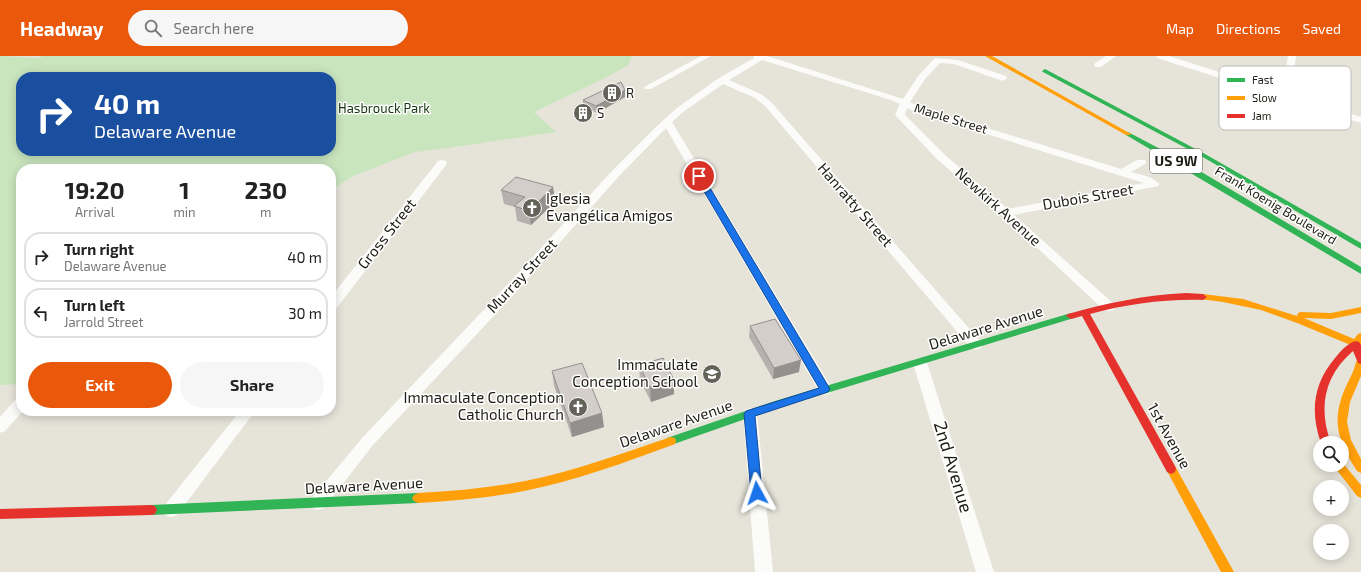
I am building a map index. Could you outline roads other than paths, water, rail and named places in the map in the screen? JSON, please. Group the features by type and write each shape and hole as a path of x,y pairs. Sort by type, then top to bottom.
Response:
{"main road":[{"name":"Frank Koenig Boulevard","path":"988,56 1193,170 1361,272"},
{"name":"Frank Koenig Boulevard","path":"1036,66 1203,155 1361,246"},
{"path":"1203,155 1291,199 1361,237"},
{"name":"Delaware Avenue","path":"0,514 171,510 318,503 468,494 523,486 561,477 619,459 825,389 920,363 1109,306 1150,298 1190,296 1241,302 1271,310 1359,340"},
{"path":"1271,310 1316,317 1348,314 1361,310"},
{"name":"1st Avenue","path":"1085,313 1228,572"},
{"path":"1359,340 1361,361 1360,367 1345,398 1340,421 1349,450 1361,468"},
{"path":"1323,436 1320,430 1318,414 1318,400 1322,388 1339,357 1359,340"},
{"path":"1344,472 1361,493"}],"street":[{"path":"648,87 707,56"},
{"name":"Murray Street","path":"318,503 347,465 388,418 500,301 616,173 680,110 722,80 760,56"},
{"name":"Maple Street","path":"760,56 894,98 919,110 1141,178"},
{"path":"1098,65 1112,56"},
{"path":"1160,56 1219,75"},
{"path":"1291,66 1292,56"},
{"path":"905,103 931,65 941,60 954,62 1004,78"},
{"name":"Hanratty Street","path":"722,80 758,96 768,104 976,345"},
{"name":"Newkirk Avenue","path":"905,103 900,112 901,118 942,158 1006,212 1109,306"},
{"path":"1351,117 1361,120"},
{"path":"667,122 825,389"},
{"path":"1122,172 1141,162"},
{"name":"Gross Street","path":"336,300 442,163"},
{"name":"Dubois Street","path":"1006,212 1154,184 1141,178"},
{"name":"2nd Avenue","path":"920,363 985,572"},
{"path":"0,427 16,409"},
{"path":"750,414 764,572"},
{"path":"171,510 244,416"}],"place":[{"name":"R","path":"612,93"},
{"name":"S","path":"583,113"},
{"name":"Iglesia Evangélica Amigos","path":"532,208"},
{"name":"Immaculate Conception School","path":"712,374"},
{"name":"Immaculate Conception Catholic Church","path":"578,407"}],"park label":[{"name":"Hasbrouck Park","path":"384,108"}]}
